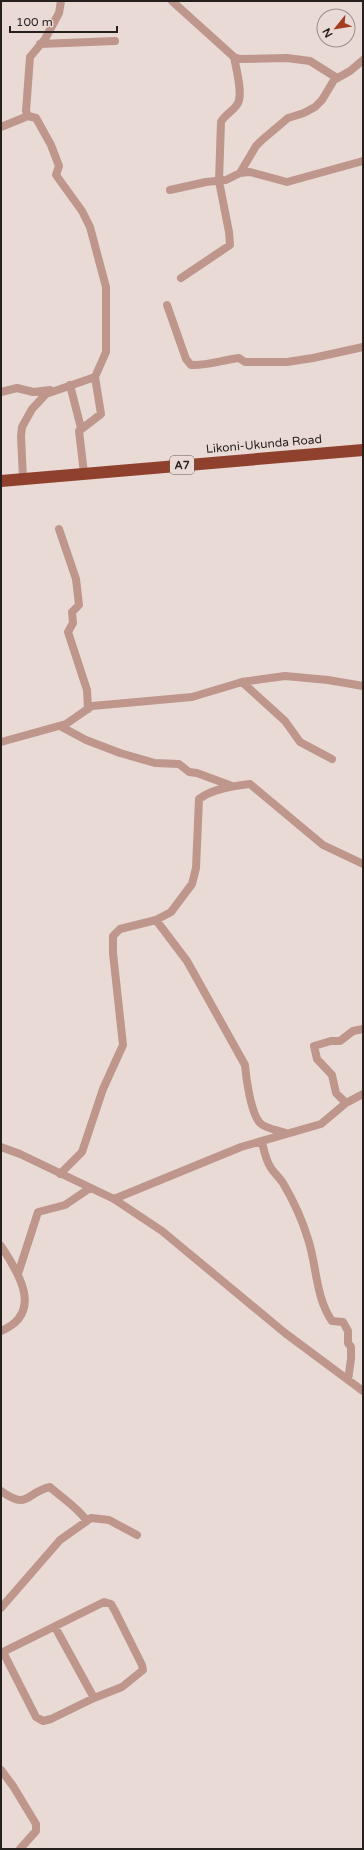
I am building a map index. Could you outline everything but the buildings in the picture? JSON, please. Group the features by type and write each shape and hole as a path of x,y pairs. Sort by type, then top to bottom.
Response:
{"highway":[{"name":"Likoni-Ukunda Road","path":"1,481 363,450"}],"street":[{"path":"55,1 59,13"},
{"path":"28,116 25,108 30,57 59,13 61,1"},
{"path":"172,1 234,57 239,59 287,58 310,61 337,78"},
{"path":"40,44 115,41"},
{"path":"181,278 230,245 229,232 219,182 221,122 223,118 236,106 239,100 238,78 234,57"},
{"path":"240,173 259,143 288,118 304,113 315,107 322,100 332,83 337,78 350,71 363,60"},
{"path":"1,127 28,116 36,118 51,146 59,166 56,175 82,211 94,239 106,287 106,352 95,377 101,414 98,418 81,428"},
{"path":"170,190 206,182 219,182 240,173 250,172 287,182 363,161"},
{"path":"167,305 186,360 191,365 205,365 217,361 239,358 245,362 296,361 363,346"},
{"path":"23,479 20,442 22,427 40,399 55,390 95,377"},
{"path":"70,385 81,428 79,431 84,473"},
{"path":"1,392 17,388 34,392 55,390"},
{"path":"59,529 77,584 79,606 72,612 73,623 68,632 87,690 88,709"},
{"path":"1,742 60,726 70,722 88,709 97,705 153,702 192,697 242,682 286,676 328,680 363,686"},
{"path":"242,682 284,721 300,742 332,759"},
{"path":"60,726 80,737 120,753 155,763 178,764 189,772 198,773 232,786"},
{"path":"60,1174 82,1152 103,1089 123,1045 113,953 113,936 120,929 156,920 171,912 194,880 196,868 198,800 204,795 232,786 250,784 323,845 363,864"},
{"path":"156,920 187,961 245,1065 247,1084 259,1122 265,1126 286,1133"},
{"path":"346,1104 336,1093 332,1075 317,1059 314,1046 331,1041 340,1041 353,1031 363,1028"},
{"path":"114,1199 241,1147 321,1124 346,1104 363,1094"},
{"path":"262,1142 270,1166 281,1179 288,1192 308,1238 314,1260 319,1295 332,1321 343,1322 348,1331 351,1359 348,1380"},
{"path":"1,1147 20,1154 114,1199 162,1231 285,1333 363,1391"},
{"path":"18,1274 38,1212 65,1205 90,1188"},
{"path":"1,1246 18,1274 26,1300 25,1306 18,1320 1,1331"},
{"path":"1,1491 14,1499 23,1500 50,1487 67,1503 78,1510 87,1521"},
{"path":"1,1608 60,1540 87,1521 95,1518 109,1520 137,1535"},
{"path":"104,1602 111,1604 143,1670 122,1687 94,1698 51,1719 40,1720 36,1717 2,1652 54,1627 104,1602"},
{"path":"54,1627 94,1698"},
{"path":"1,1770 13,1786 36,1824 36,1831 20,1849"}]}
